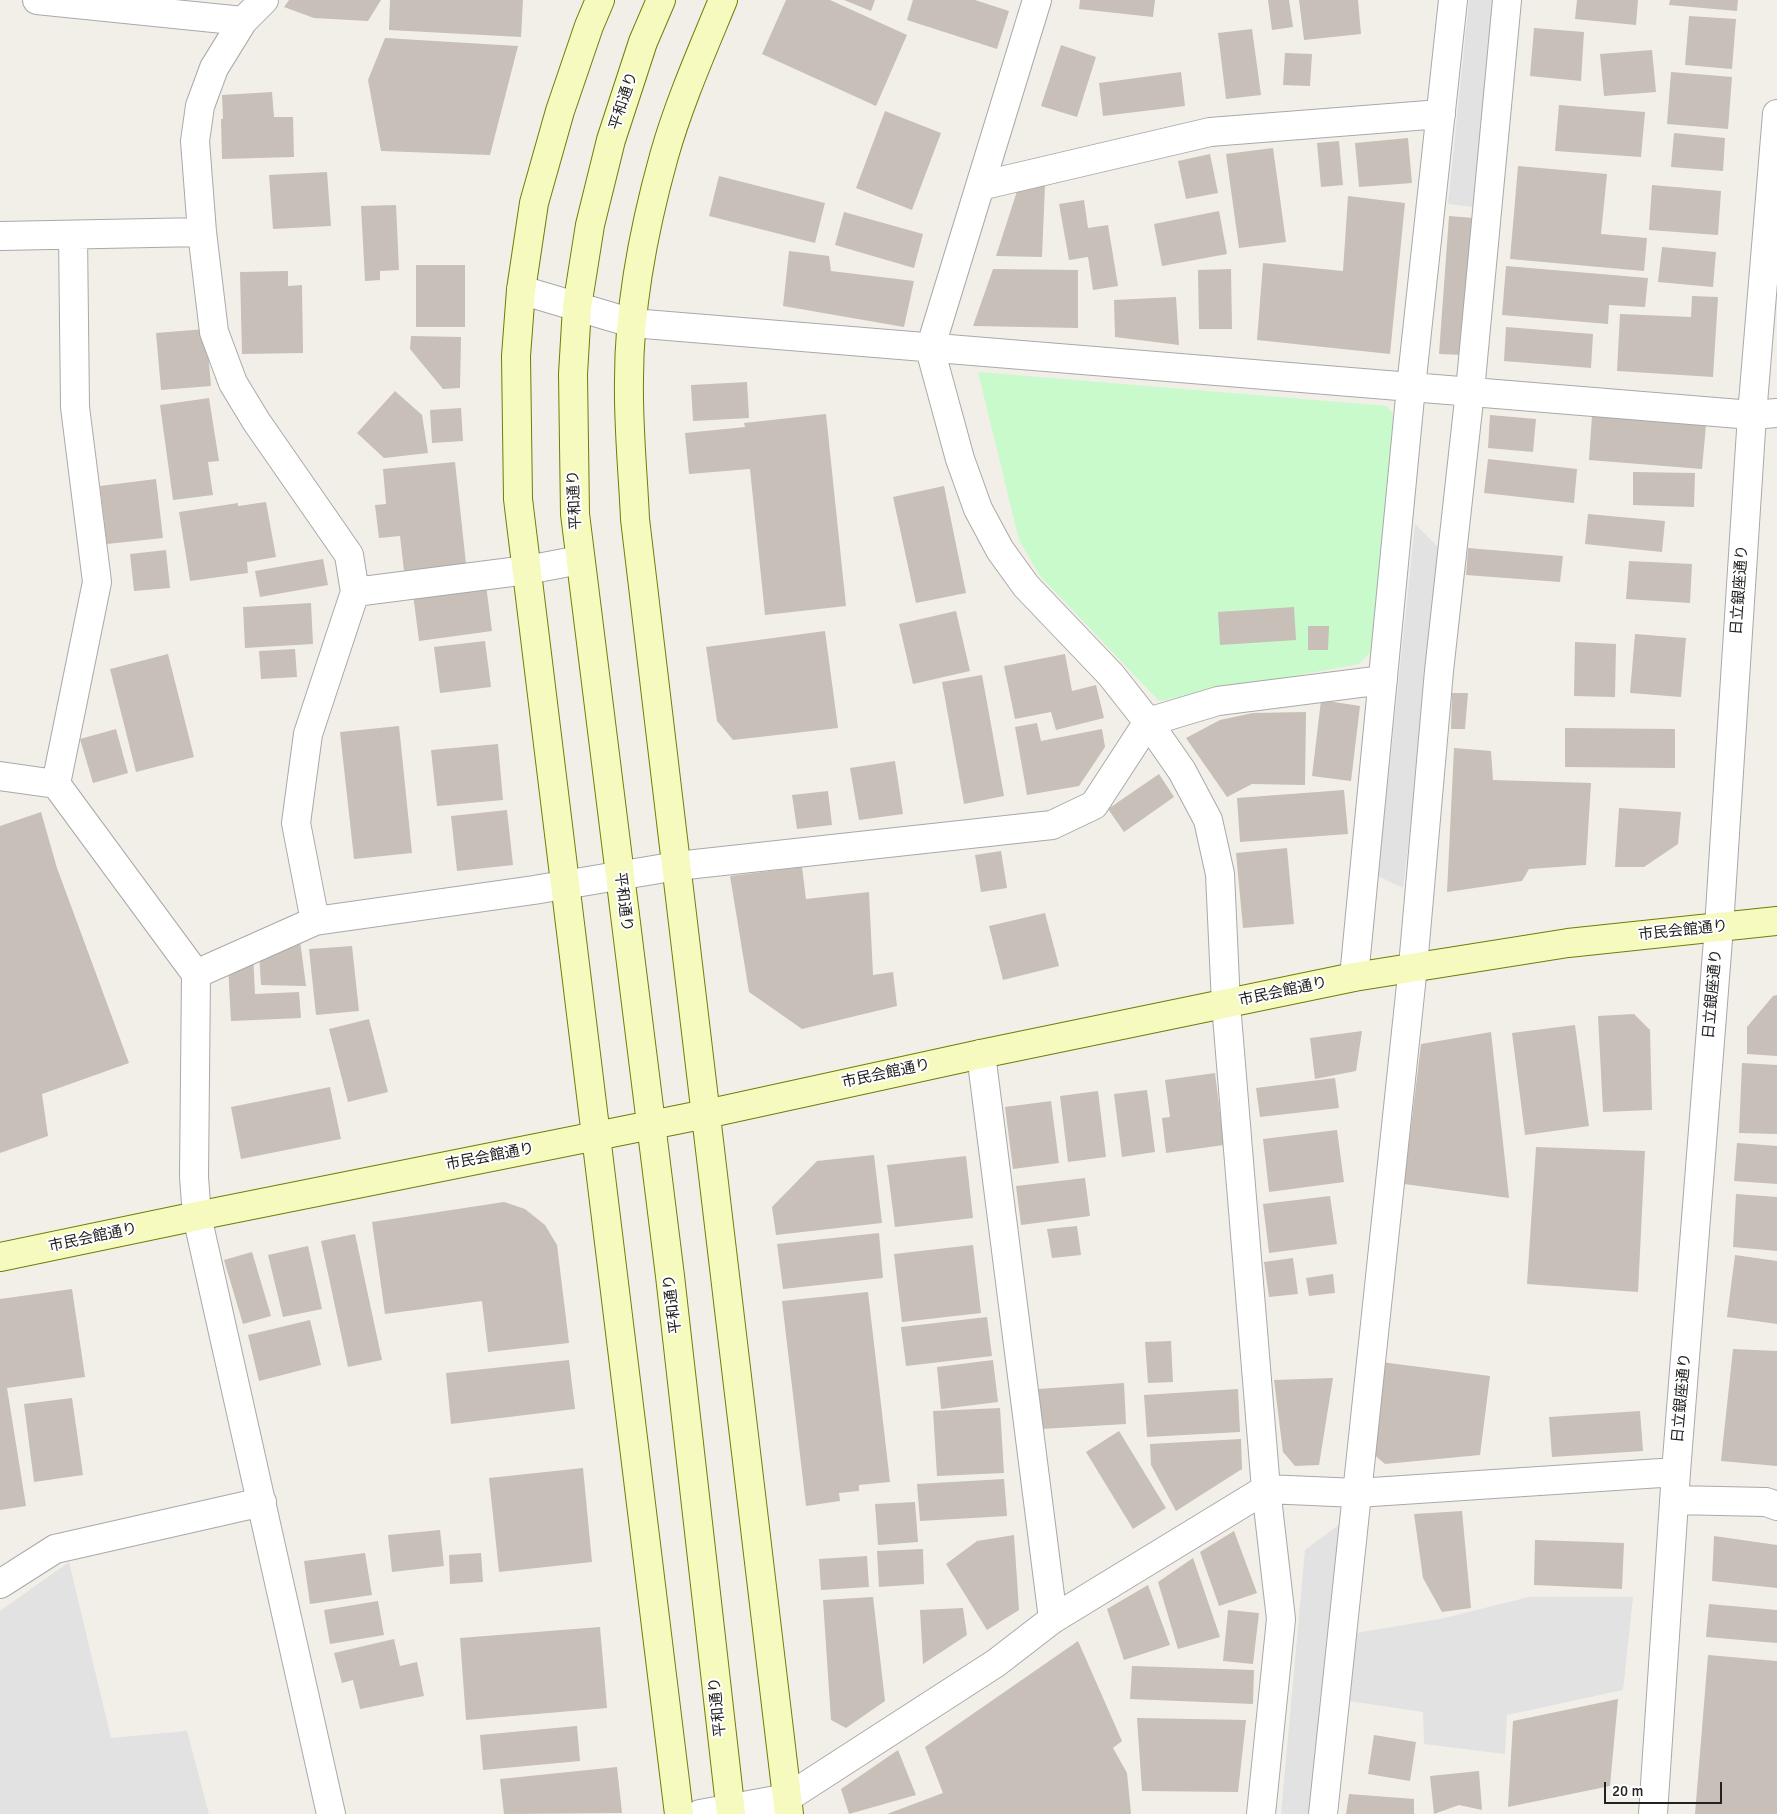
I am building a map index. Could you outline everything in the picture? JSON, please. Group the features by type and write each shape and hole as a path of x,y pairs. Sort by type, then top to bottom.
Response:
{"main road":[{"path":"600,0 589,26 560,111 534,203 521,290 516,356 518,499 679,1814"},
{"name":"平和通り","path":"661,0 643,42 612,140 590,225 577,307 572,374 572,436 575,514 580,560 670,1276 730,1812"},
{"path":"722,0 696,64 665,154 645,230 632,323 628,380 635,519 788,1806"},
{"name":"市民会館通り","path":"0,1257 706,1114 1354,976 1568,943 1777,921"}],"street":[{"path":"38,0 244,21"},
{"path":"264,0 244,21 214,68 200,106 195,141 202,232 214,332 230,374 256,421 349,555 355,592 308,734 296,822 315,921"},
{"path":"1037,0 930,349 963,467 978,509 1000,550 1026,586 1111,675 1148,722 1182,771 1208,820 1220,874 1226,1004 1266,1489 1281,1618 1261,1814"},
{"path":"1354,976 1411,387 1453,0"},
{"path":"1323,1814 1413,966 1439,671 1470,391 1507,0"},
{"path":"980,186 1210,132 1441,114"},
{"name":"日立銀座通り","path":"1653,1814 1676,1472 1719,927 1764,414 1777,114"},
{"path":"0,236 202,232"},
{"path":"56,784 97,582 75,406 74,235"},
{"path":"521,290 632,323 930,349 1764,414"},
{"path":"355,592 527,570 580,560"},
{"path":"196,974 315,921 566,885 677,866 1052,825 1094,805 1148,722 1218,701 1383,680"},
{"path":"0,776 56,784 196,974 194,1177 197,1216 331,1814"},
{"path":"981,1054 1053,1619"},
{"path":"700,1814 788,1806 996,1663 1053,1619 1266,1489 1357,1493 1676,1472"},
{"path":"1674,1500 1766,1502 1777,1506"},
{"path":"0,1584 55,1549 262,1502"}],"green space":[{"path":"978,372 1387,406 1401,424 1377,645 1359,664 1159,701 1040,576 1019,540"}],"shaded area":[{"path":"1469,0 1503,0 1482,208 1448,204"},
{"path":"1415,524 1444,553 1403,888 1378,876"},
{"path":"1340,1524 1312,1814 1281,1814 1305,1550"},
{"path":"69,1562 111,1738 187,1731 209,1814 0,1814 0,1611"},
{"path":"1529,1597 1633,1597 1623,1690 1507,1715 1505,1754 1424,1744 1423,1712 1349,1701 1356,1633 1440,1619"}],"building":[{"path":"289,0 381,0 368,21 314,18 284,7"},
{"path":"390,0 523,0 521,37 389,30"},
{"path":"786,0 830,0 907,35 876,106 762,54"},
{"path":"844,0 875,0 871,11"},
{"path":"913,0 975,0 1009,11 997,49 907,20"},
{"path":"1080,0 1155,0 1153,17 1079,9"},
{"path":"1268,0 1289,0 1293,27 1272,30"},
{"path":"1299,0 1358,0 1361,34 1304,40"},
{"path":"1577,0 1638,0 1636,25 1575,19"},
{"path":"1670,0 1738,0 1737,11 1669,5"},
{"path":"1689,16 1736,19 1732,69 1685,65"},
{"path":"1534,28 1584,32 1581,81 1530,76"},
{"path":"1252,29 1261,95 1226,99 1218,33"},
{"path":"385,38 518,46 490,155 381,151 368,80"},
{"path":"1061,45 1096,57 1077,117 1041,106"},
{"path":"1652,50 1656,92 1604,96 1600,54"},
{"path":"1285,53 1312,54 1310,86 1283,85"},
{"path":"1181,72 1185,106 1103,116 1099,83"},
{"path":"1671,72 1732,77 1728,129 1667,124"},
{"path":"272,92 274,117 293,117 294,157 222,159 222,95"},
{"path":"1559,105 1645,112 1641,157 1555,151"},
{"path":"885,111 941,133 912,210 856,188"},
{"path":"1674,133 1725,138 1723,171 1671,167"},
{"path":"1408,138 1412,183 1359,187 1355,143"},
{"path":"1339,141 1343,185 1321,187 1317,143"},
{"path":"1273,148 1286,242 1239,248 1226,154"},
{"path":"1210,154 1218,193 1186,199 1178,161"},
{"path":"1518,166 1607,174 1601,234 1647,238 1644,271 1510,259"},
{"path":"327,172 331,226 273,229 269,175"},
{"path":"719,176 825,203 815,243 709,216"},
{"path":"1019,185 1045,185 1042,257 996,256"},
{"path":"1652,185 1721,191 1718,235 1649,230"},
{"path":"1348,196 1405,203 1390,354 1257,340 1263,263 1343,271"},
{"path":"1084,200 1088,228 1108,225 1118,286 1093,290 1088,257 1069,260 1059,204"},
{"path":"396,205 399,270 380,271 380,280 365,281 361,206"},
{"path":"1219,211 1227,254 1162,266 1154,224"},
{"path":"844,212 923,234 914,268 835,245"},
{"path":"1449,216 1474,218 1465,355 1439,354"},
{"path":"1662,247 1716,252 1713,287 1658,282"},
{"path":"789,251 829,256 831,271 914,281 904,327 783,306"},
{"path":"416,265 465,265 465,327 416,327"},
{"path":"1506,266 1648,278 1645,307 1609,305 1608,324 1502,315"},
{"path":"993,269 1078,270 1078,328 973,326"},
{"path":"1231,269 1232,329 1199,329 1198,270"},
{"path":"288,271 288,286 302,285 303,353 242,354 240,272"},
{"path":"1692,296 1718,297 1713,377 1617,371 1620,314 1691,317"},
{"path":"1176,297 1179,345 1115,337 1114,300"},
{"path":"1506,327 1593,334 1591,368 1504,361"},
{"path":"206,329 211,386 161,390 156,333"},
{"path":"411,336 461,337 460,388 443,389 410,349"},
{"path":"747,382 749,418 693,421 691,385"},
{"path":"395,391 422,415 428,453 384,458 357,433"},
{"path":"209,398 219,461 208,462 213,495 173,500 160,405"},
{"path":"461,408 463,441 432,443 430,410"},
{"path":"826,414 846,606 765,615 750,469 689,474 685,433 745,427 744,423"},
{"path":"1490,415 1536,419 1533,452 1488,448"},
{"path":"1592,416 1706,425 1702,469 1589,460"},
{"path":"1488,459 1577,469 1574,503 1484,493"},
{"path":"455,462 466,564 404,571 400,536 379,538 375,505 386,504 383,469"},
{"path":"1633,472 1695,473 1694,507 1633,505"},
{"path":"156,479 163,538 107,544 100,486"},
{"path":"944,486 966,593 916,603 893,497"},
{"path":"266,502 276,557 247,562 248,573 190,581 179,512 238,503 238,506"},
{"path":"1588,514 1665,521 1662,552 1585,544"},
{"path":"1468,548 1563,556 1560,582 1466,575"},
{"path":"166,550 170,588 134,591 130,554"},
{"path":"323,559 328,585 260,597 255,571"},
{"path":"1629,561 1692,564 1690,603 1626,599"},
{"path":"486,585 492,631 419,641 413,594"},
{"path":"311,603 313,644 245,648 243,607"},
{"path":"1294,607 1296,640 1220,645 1218,612"},
{"path":"956,611 970,671 913,684 899,624"},
{"path":"1308,626 1329,626 1328,650 1308,650"},
{"path":"825,631 838,728 733,740 717,721 706,647"},
{"path":"1635,634 1686,638 1681,697 1630,693"},
{"path":"485,641 491,687 440,693 434,647"},
{"path":"1575,642 1616,644 1615,697 1574,696"},
{"path":"295,649 297,677 261,679 259,651"},
{"path":"168,654 194,757 136,772 110,669"},
{"path":"1065,654 1072,691 1096,685 1104,718 1056,730 1051,712 1015,719 1004,666"},
{"path":"982,675 1004,796 964,804 942,682"},
{"path":"1452,693 1468,693 1465,729 1451,729"},
{"path":"1321,700 1360,706 1351,781 1312,776"},
{"path":"1306,712 1305,785 1252,784 1227,797 1186,738 1220,720 1253,713"},
{"path":"1037,723 1041,741 1102,729 1105,747 1079,786 1027,795 1015,727"},
{"path":"399,726 412,853 354,859 340,732"},
{"path":"1565,728 1675,729 1675,768 1565,767"},
{"path":"116,729 128,773 93,783 80,739"},
{"path":"498,744 503,800 437,806 431,750"},
{"path":"1454,748 1491,751 1493,780 1591,783 1586,865 1529,869 1522,881 1447,892"},
{"path":"895,761 903,814 859,820 850,768"},
{"path":"1159,774 1174,797 1124,832 1108,809"},
{"path":"1344,790 1348,834 1240,842 1237,798"},
{"path":"828,791 832,825 797,829 792,795"},
{"path":"1619,808 1681,812 1678,844 1644,867 1615,867"},
{"path":"507,810 513,865 457,871 451,816"},
{"path":"41,812 57,868 129,1063 42,1094 48,1136 0,1153 0,826"},
{"path":"1287,848 1294,924 1243,928 1236,853"},
{"path":"1001,851 1007,888 981,892 975,855"},
{"path":"802,867 806,899 869,892 873,975 893,972 897,1006 802,1029 749,992 730,876"},
{"path":"1045,913 1059,966 1003,980 989,926"},
{"path":"299,933 306,986 261,985 259,952"},
{"path":"352,946 359,1011 316,1015 309,949"},
{"path":"253,954 255,994 299,992 301,1018 231,1021 228,966"},
{"path":"1777,995 1777,1056 1747,1054 1747,1027 1773,996"},
{"path":"1634,1014 1650,1030 1652,1110 1603,1112 1598,1016"},
{"path":"369,1019 388,1092 348,1102 329,1029"},
{"path":"1575,1025 1589,1126 1525,1135 1512,1033"},
{"path":"1362,1031 1356,1071 1315,1079 1310,1038"},
{"path":"1491,1032 1509,1198 1404,1184 1421,1044"},
{"path":"1742,1063 1777,1065 1777,1134 1739,1133"},
{"path":"1215,1073 1224,1145 1166,1153 1162,1118 1170,1117 1165,1080"},
{"path":"1335,1078 1339,1108 1260,1117 1256,1088"},
{"path":"330,1087 341,1139 241,1159 231,1107"},
{"path":"1147,1090 1155,1152 1122,1157 1114,1094"},
{"path":"1098,1091 1106,1157 1068,1162 1060,1096"},
{"path":"1051,1101 1059,1163 1013,1169 1005,1107"},
{"path":"1337,1130 1344,1182 1269,1192 1263,1139"},
{"path":"1737,1143 1777,1146 1777,1184 1734,1181"},
{"path":"1536,1147 1645,1151 1638,1292 1527,1284"},
{"path":"874,1155 882,1223 776,1235 772,1207 817,1161"},
{"path":"966,1156 973,1218 895,1227 887,1165"},
{"path":"1085,1178 1090,1216 1021,1225 1016,1186"},
{"path":"1736,1194 1777,1197 1777,1251 1733,1247"},
{"path":"1330,1196 1337,1244 1269,1253 1263,1204"},
{"path":"504,1202 525,1209 545,1225 557,1245 569,1343 488,1352 482,1301 385,1314 372,1222"},
{"path":"1077,1226 1081,1255 1052,1258 1047,1229"},
{"path":"879,1233 883,1278 783,1289 777,1244"},
{"path":"355,1234 382,1360 348,1367 321,1241"},
{"path":"973,1245 981,1313 902,1322 894,1254"},
{"path":"308,1246 322,1309 283,1317 268,1255"},
{"path":"252,1252 271,1316 243,1324 224,1260"},
{"path":"1735,1255 1777,1261 1777,1324 1727,1317"},
{"path":"1293,1258 1298,1294 1269,1297 1264,1262"},
{"path":"1333,1274 1335,1293 1309,1296 1306,1278"},
{"path":"72,1289 85,1377 7,1388 26,1506 0,1510 0,1299"},
{"path":"868,1292 890,1482 859,1485 859,1491 839,1493 840,1501 806,1506 782,1301"},
{"path":"987,1317 992,1356 906,1366 901,1327"},
{"path":"310,1320 321,1365 259,1381 248,1335"},
{"path":"1171,1341 1173,1382 1148,1383 1145,1342"},
{"path":"1733,1349 1777,1351 1777,1466 1721,1461"},
{"path":"569,1360 575,1409 451,1424 446,1373"},
{"path":"993,1360 998,1402 941,1409 937,1367"},
{"path":"1381,1362 1490,1376 1480,1455 1385,1464 1372,1453"},
{"path":"1333,1378 1319,1465 1295,1466 1283,1452 1274,1380"},
{"path":"1124,1383 1126,1424 1041,1429 1038,1389"},
{"path":"1238,1389 1240,1432 1147,1437 1144,1395"},
{"path":"72,1398 83,1475 34,1482 24,1404"},
{"path":"1000,1408 1004,1473 937,1476 933,1411"},
{"path":"1640,1411 1643,1451 1552,1457 1549,1417"},
{"path":"1119,1431 1166,1508 1133,1529 1086,1452"},
{"path":"1241,1439 1242,1469 1176,1511 1151,1465 1150,1444"},
{"path":"583,1468 592,1562 499,1572 489,1478"},
{"path":"1004,1479 1007,1516 920,1521 917,1484"},
{"path":"915,1502 918,1542 878,1545 875,1504"},
{"path":"1462,1511 1471,1608 1442,1612 1423,1578 1414,1514"},
{"path":"440,1530 444,1566 392,1572 388,1535"},
{"path":"1234,1531 1257,1593 1219,1606 1200,1552"},
{"path":"1014,1535 1019,1610 987,1630 946,1564 977,1541"},
{"path":"1714,1536 1777,1545 1777,1588 1712,1581"},
{"path":"1535,1540 1624,1543 1622,1589 1534,1585"},
{"path":"923,1549 924,1584 879,1587 877,1551"},
{"path":"365,1553 372,1595 310,1604 304,1561"},
{"path":"481,1553 483,1582 450,1584 449,1555"},
{"path":"867,1556 869,1587 821,1590 819,1559"},
{"path":"1193,1558 1220,1637 1178,1649 1158,1582"},
{"path":"1148,1585 1170,1645 1124,1660 1107,1609"},
{"path":"873,1597 885,1701 846,1728 831,1720 823,1600"},
{"path":"378,1601 384,1635 330,1644 324,1610"},
{"path":"1709,1604 1777,1610 1777,1643 1706,1637"},
{"path":"963,1608 967,1635 923,1664 920,1610"},
{"path":"1228,1610 1259,1613 1253,1664 1223,1661"},
{"path":"600,1627 607,1708 466,1720 460,1638"},
{"path":"394,1639 400,1666 417,1662 424,1696 360,1709 353,1680 342,1683 334,1653"},
{"path":"1078,1641 1122,1741 1113,1748 1127,1773 1131,1814 887,1814 943,1793 925,1747"},
{"path":"1708,1655 1777,1661 1777,1814 1695,1814"},
{"path":"1132,1666 1254,1670 1253,1704 1130,1699"},
{"path":"1618,1699 1610,1786 1508,1807 1513,1721"},
{"path":"1137,1718 1246,1720 1238,1792 1142,1791"},
{"path":"577,1726 580,1761 483,1770 480,1735"},
{"path":"1374,1735 1416,1742 1410,1781 1368,1774"},
{"path":"898,1750 916,1795 849,1814 841,1789"},
{"path":"617,1767 622,1813 504,1814 500,1779"},
{"path":"1479,1771 1482,1810 1459,1805 1434,1814 1430,1776"},
{"path":"1349,1794 1414,1799 1414,1814 1346,1814"}]}
